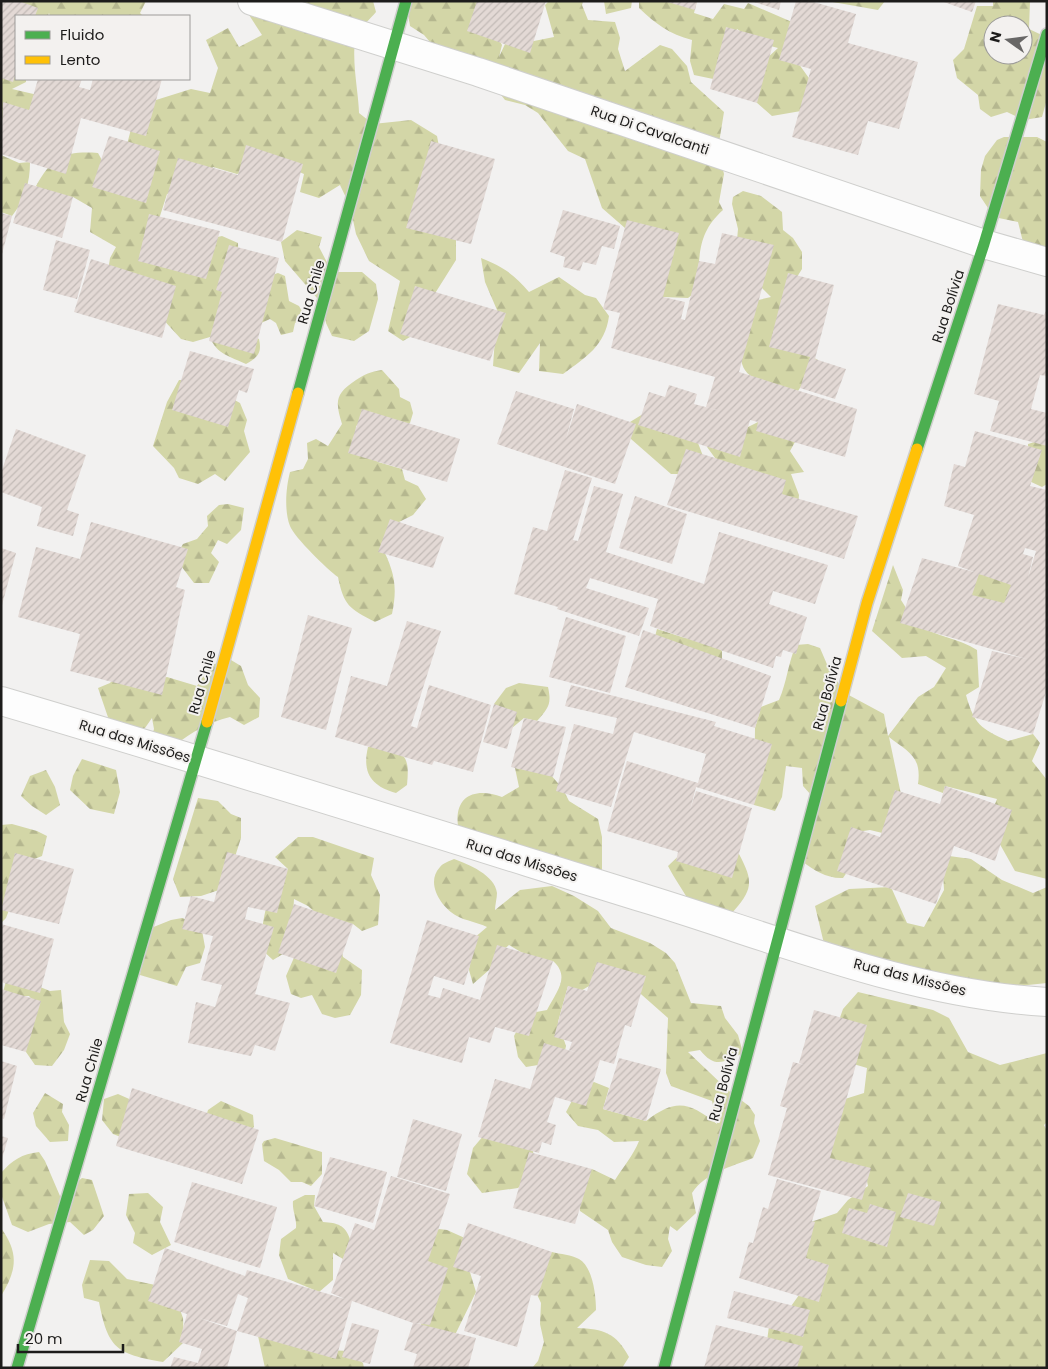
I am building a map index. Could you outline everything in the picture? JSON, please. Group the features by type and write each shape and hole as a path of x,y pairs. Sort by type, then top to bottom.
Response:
{"street":[{"name":"Rua Di Cavalcanti","path":"252,1 393,47 478,72 984,244 1047,262"},
{"name":"Rua Chile","path":"17,1368 196,759 333,271 406,1"},
{"name":"Rua Bolívia","path":"664,1368 867,603 984,244 1047,34"},
{"name":"Rua das Missões","path":"1,701 196,759 776,941 906,978 1002,999 1047,1002"}],"green space":[{"path":"1,1 146,1 140,13 142,15 50,15 49,13 48,15 15,16 1,9"},
{"path":"240,1 293,12 306,1 373,1 376,12 360,30 355,40 354,61 359,113 373,124 411,120 437,136 456,236 456,260 434,295 417,333 403,341 388,331 400,281 369,261 356,234 350,206 340,185 319,198 300,192 304,174 276,162 237,174 213,167 201,186 167,194 160,216 145,236 209,239 222,236 238,243 240,329 259,339 260,344 258,354 246,364 220,351 210,337 193,342 181,339 160,316 108,271 110,258 116,247 90,232 92,208 73,197 51,197 36,186 54,162 77,153 98,153 109,173 120,172 132,125 156,100 191,89 210,93 218,68 206,40 228,28 239,47 262,35"},
{"path":"406,1 478,1 502,45 499,57 505,44 520,38 534,41 554,37 545,5 549,1 583,1 582,5 588,20 615,22 620,38 618,49 625,71 660,45 672,49 687,66 691,82 724,112 718,149 724,174 719,202 723,210 714,219 703,238 696,292 688,298 663,297 647,239 625,228 602,208 585,159 568,151 538,113 525,105 505,100 491,82 436,49 424,35 410,26"},
{"path":"604,1 632,1 631,8 606,14"},
{"path":"639,1 697,1 694,13 713,19 724,4 744,9 748,3 792,22 796,60 811,81 801,111 772,116 748,95 764,61 778,48 756,42 737,29 730,55 718,80 694,75 690,61 692,40 676,35 657,24 639,8"},
{"path":"827,1 885,1 878,10"},
{"path":"993,1 1030,1 1030,15 983,15 983,65 1033,65 1033,31 1046,37 1047,99 1042,117 1024,120 1007,112 991,117 980,109 978,95 957,78 953,60 964,49 977,6 993,6"},
{"path":"9,47 15,47 15,80 26,80 26,82 12,89 42,96 44,108 5,117 1,121 1,51"},
{"path":"1004,137 1037,137 1047,142 1047,264 1026,254 1018,222 994,217 980,196 981,170 985,156 997,140"},
{"path":"1,155 19,163 30,162 26,190 12,216 1,212"},
{"path":"743,191 761,196 782,212 783,230 793,238 802,252 802,269 792,285 797,349 818,360 798,391 753,377 746,371 742,363 741,352 744,330 754,301 771,297 757,283 737,240 738,229 732,204 733,197"},
{"path":"297,230 322,237 319,247 332,272 362,272 376,284 378,299 369,331 354,341 332,336 326,323 323,305 285,261 281,242"},
{"path":"481,258 508,272 529,292 559,277 585,295 596,298 609,316 607,326 599,343 587,356 563,374 539,371 540,343 519,373 493,366 497,310 485,282"},
{"path":"278,273 285,276 289,301 299,306 305,317 295,323 293,332 281,335 276,323 270,319 259,324 272,275"},
{"path":"382,370 399,389 400,397 410,402 413,413 410,423 402,427 366,420 356,426 355,442 378,462 402,469 405,480 418,486 426,499 413,515 399,522 393,533 381,545 394,578 395,595 392,614 375,622 349,605 345,600 338,577 298,538 288,520 286,499 290,472 303,469 308,459 307,443 316,439 328,446 342,424 338,409 340,394 362,376"},
{"path":"179,380 199,380 240,403 247,420 244,431 250,452 225,481 215,474 198,484 179,478 174,468 153,446 167,402"},
{"path":"643,414 698,443 703,456 683,474 671,474 631,439 630,422"},
{"path":"758,422 790,430 795,442 790,451 804,472 791,474 799,495 798,506 718,462 707,447 711,439 738,432"},
{"path":"1047,438 1047,484 1042,487 1027,480 1028,444"},
{"path":"228,504 244,508 241,530 227,544 218,540 211,553 219,562 209,583 194,583 175,558 183,544 197,539 208,526 207,516 219,505"},
{"path":"893,565 903,590 901,600 916,623 977,650 979,687 966,695 972,713 980,724 991,733 1008,741 1033,734 1040,743 1032,761 1047,780 1047,879 1015,871 997,839 990,816 997,799 945,786 943,793 918,784 919,775 916,761 908,751 889,737 902,799 903,838 870,830 857,832 854,862 843,878 821,873 802,861 811,795 803,786 802,768 786,766 782,797 775,811 754,805 755,728 761,707 779,700 796,645 808,644 820,648 829,669 845,693 884,714 888,736 918,697 934,687 946,668 926,656 902,658 872,631"},
{"path":"979,574 1011,578 1014,599 1004,607 974,616 971,582"},
{"path":"657,629 685,638 708,639 722,651 722,658 711,681 653,644"},
{"path":"231,660 241,666 248,685 260,698 259,717 244,725 230,717 222,719 201,728 175,745 151,738 154,729 152,718 145,728 127,733 111,726 98,688 110,683 117,675 154,680 167,677 197,686 210,665"},
{"path":"519,683 548,687 550,698 546,709 537,721 524,718 512,728 494,704 506,688"},
{"path":"392,743 404,757 408,771 407,785 396,793 380,787 370,777 366,764 368,747"},
{"path":"82,759 116,770 120,792 114,814 90,809 70,790 73,776"},
{"path":"515,768 550,774 563,789 569,801 598,819 602,837 602,873 458,826 460,807 469,796 484,793 502,797 519,787"},
{"path":"46,770 55,787 60,805 46,815 21,796 30,776"},
{"path":"198,798 218,801 231,814 241,818 241,838 225,888 201,896 180,897 173,879"},
{"path":"12,824 47,836 42,856 27,862 6,918 1,923 1,825"},
{"path":"298,837 313,837 374,858 371,875 380,895 378,925 362,931 353,924 320,917 308,906 294,899 291,949 273,960 260,948 263,927 270,895 281,876 288,869 275,857"},
{"path":"690,845 719,857 739,854 747,872 749,886 744,898 731,914 691,905 685,895 668,866"},
{"path":"942,855 971,859 1002,880 1033,893 1047,887 1047,983 989,989 826,952 815,906 849,889 891,887 907,923 924,927 944,890"},
{"path":"454,859 480,871 491,881 497,893 495,910 520,890 552,886 574,896 598,911 611,928 650,943 666,953 675,963 691,1003 721,1006 725,1018 738,1035 743,1053 725,1061 715,1062 710,1060 700,1050 688,1052 729,1091 749,1106 755,1115 754,1123 760,1141 753,1158 712,1175 704,1180 692,1193 696,1213 677,1231 670,1226 668,1239 672,1251 662,1267 646,1265 622,1257 612,1242 608,1230 580,1211 577,1193 585,1171 592,1169 615,1180 631,1157 639,1141 614,1142 598,1130 578,1126 566,1112 576,1093 594,1082 609,1088 603,1109 646,1121 666,1109 682,1106 698,1111 717,1124 712,1101 671,1086 666,1073 668,1018 625,980 589,986 579,992 568,986 558,1022 566,1046 564,1055 538,1065 526,1067 518,1057 514,1036 523,1019 531,1013 547,1010 558,991 561,973 553,961 536,961 509,945 501,952 489,970 473,984 469,970 473,939 487,927 460,918 451,912 441,901 435,887 434,880 440,867"},
{"path":"182,918 201,925 205,947 200,963 186,967 177,986 140,975 146,930 171,920"},
{"path":"296,953 342,953 343,957 362,970 361,995 350,1015 335,1018 322,1014 312,995 301,998 291,994 286,976"},
{"path":"8,974 50,991 61,990 64,1022 70,1034 64,1050 52,1066 35,1065 26,1052 26,1039 36,1004 29,996 14,997 3,992"},
{"path":"858,992 933,1010 949,1018 968,1052 1000,1065 1047,1053 1047,1122 1044,1125 1047,1131 1047,1368 777,1368 767,1341 770,1319 789,1309 804,1288 808,1223 837,1213 848,1200 868,1186 865,1172 811,1174 826,1105 864,1093 867,1068 850,1063 835,1032 843,1009"},
{"path":"45,1093 63,1104 62,1112 69,1125 68,1141 50,1142 36,1126 33,1113"},
{"path":"118,1094 145,1106 126,1139 113,1134 102,1120 104,1099"},
{"path":"221,1101 253,1115 254,1127 240,1137 205,1120 208,1110"},
{"path":"484,1135 533,1149 534,1173 518,1188 482,1193 467,1174 473,1148"},
{"path":"275,1138 322,1152 322,1174 311,1186 302,1182 291,1182 279,1170 264,1161 262,1144 264,1141"},
{"path":"39,1152 45,1161 60,1196 82,1178 92,1180 104,1216 93,1230 84,1235 70,1222 49,1224 28,1232 12,1225 1,1194 1,1173 18,1158"},
{"path":"148,1193 163,1207 160,1222 171,1245 152,1255 133,1243 135,1233 126,1215 129,1194"},
{"path":"305,1195 315,1195 314,1206 323,1222 340,1226 346,1231 350,1239 343,1259 333,1253 333,1280 319,1292 288,1279 279,1255 281,1239 296,1228 293,1201"},
{"path":"1,1228 11,1246 14,1262 10,1278 1,1296"},
{"path":"439,1229 447,1230 467,1239 469,1269 476,1292 454,1337 416,1340 427,1306 419,1268 429,1236"},
{"path":"552,1252 579,1259 588,1268 594,1290 596,1310 577,1328 602,1331 619,1342 629,1357 622,1368 532,1368 538,1361 544,1342 540,1324 541,1303 532,1284 535,1259"},
{"path":"90,1260 109,1261 127,1279 160,1286 175,1296 183,1318 184,1342 163,1362 124,1352 111,1339 106,1330 99,1302 84,1298 82,1285"},
{"path":"258,1336 324,1350 350,1351 363,1363 364,1368 265,1368"}],"building":[{"path":"1,1 19,1 38,8 35,15 15,15 15,76 13,82 1,78"},
{"path":"477,1 546,1 530,53 467,31"},
{"path":"664,1 697,1 695,10"},
{"path":"751,1 781,1 779,10"},
{"path":"796,1 810,1 856,14 848,43 918,62 899,129 868,121 858,155 792,137 811,69 779,60"},
{"path":"941,1 976,1 972,12"},
{"path":"726,27 774,40 757,103 710,89"},
{"path":"38,80 82,80 79,87 90,90 93,80 162,80 146,136 81,118 66,174 1,154 3,102 29,110"},
{"path":"109,136 160,151 146,203 92,187"},
{"path":"431,141 495,159 471,244 406,228"},
{"path":"246,145 303,164 282,242 163,210 178,158 238,175"},
{"path":"25,183 73,197 62,238 13,223"},
{"path":"563,210 620,226 614,249 602,246 596,265 583,262 580,271 563,267 565,257 550,252"},
{"path":"1,213 12,216 2,254 1,254"},
{"path":"149,214 220,231 206,279 138,261"},
{"path":"627,220 679,233 663,297 685,302 681,319 685,320 699,261 715,264 722,233 774,245 739,372 857,409 845,457 756,431 758,422 750,420 740,457 638,425 649,392 665,397 669,385 697,394 694,404 717,410 706,407 715,377 611,348 620,313 603,309"},
{"path":"56,240 90,250 77,299 43,290"},
{"path":"229,245 279,258 254,354 209,341 222,292 216,290"},
{"path":"91,259 176,286 162,338 74,312"},
{"path":"788,273 834,285 815,359 846,369 835,399 800,388 810,357 769,347"},
{"path":"415,286 506,313 490,361 400,334"},
{"path":"998,304 1044,315 1047,309 1047,376 1040,375 1031,409 1047,413 1047,446 990,431 999,401 974,394"},
{"path":"190,351 254,369 247,393 239,390 228,427 172,410"},
{"path":"516,391 574,409 566,439 577,404 636,424 615,484 497,444"},
{"path":"362,409 460,439 447,482 348,453"},
{"path":"16,429 86,455 67,510 79,514 73,536 37,526 42,507 1,492 1,473"},
{"path":"975,431 1042,450 1030,486 1047,490 1047,689 1033,734 972,717 992,651 1027,659 900,623 922,558 974,572 958,566 974,515 944,506 954,464 965,467","holes":["1025,548 1036,551 1028,578 1033,557 1023,554","979,574 1011,585 1004,603 972,595"]},
{"path":"686,449 786,480 782,494 858,516 844,559 667,505"},
{"path":"565,470 592,478 573,540 578,541 594,486 623,494 606,552 704,584 719,532 828,565 815,604 773,591 769,604 807,617 796,654 783,650 781,657 776,656 773,668 650,626 658,599 590,578 586,588 649,608 639,636 557,609 558,607 514,594 533,527 547,531"},
{"path":"635,496 687,514 672,564 619,548"},
{"path":"390,519 444,537 433,568 378,552"},
{"path":"91,522 188,549 176,587 185,590 162,695 70,671 80,634 18,617 36,547 80,559"},
{"path":"1,548 16,553 2,605 1,605"},
{"path":"308,615 352,628 326,730 281,717"},
{"path":"566,617 626,636 610,693 549,677"},
{"path":"407,621 441,631 411,726 417,728 429,685 491,705 473,772 434,761 432,765 335,737 351,676 387,686"},
{"path":"643,630 771,676 755,728 625,687"},
{"path":"571,685 716,722 714,726 772,744 754,805 696,787 690,810 696,791 752,808 732,878 676,861 678,852 607,831 627,761 698,783 706,754 634,732 611,807 556,791 574,724 613,734 617,718 565,706"},
{"path":"494,704 517,712 507,749 483,742"},
{"path":"524,718 566,727 553,777 511,767"},
{"path":"945,786 1012,810 995,861 954,846 936,904 837,871 851,827 880,837 895,790 940,804"},
{"path":"227,852 288,869 277,913 248,907 245,919 274,927 255,994 290,1003 275,1051 255,1045 251,1056 188,1043 196,1002 215,1007 222,985 201,980 213,936 182,929 191,896 214,902"},
{"path":"15,853 74,869 59,924 1,910"},
{"path":"294,904 353,924 336,973 278,953"},
{"path":"427,920 479,936 464,985 434,976 428,995 440,998 443,988 480,1000 497,945 553,961 529,1036 495,1027 490,1043 469,1037 462,1063 390,1043"},
{"path":"1,924 54,939 40,993 1,982"},
{"path":"597,962 646,976 631,1027 625,1025 614,1064 600,1060 586,1106 555,1097 547,1122 556,1125 551,1145 542,1142 539,1153 478,1137 495,1079 530,1089 544,1043 578,1053 569,1050 572,1042 554,1037 568,986 587,991"},
{"path":"1,989 41,1001 26,1052 1,1045"},
{"path":"814,1010 867,1025 830,1158 871,1168 862,1200 768,1175 787,1108 780,1106 793,1062 804,1065 799,1063"},
{"path":"619,1058 661,1069 646,1121 603,1109"},
{"path":"1,1061 17,1066 4,1119 1,1118"},
{"path":"132,1088 259,1130 242,1184 116,1146"},
{"path":"413,1119 462,1134 446,1191 397,1177"},
{"path":"1,1136 8,1138 2,1159 1,1158"},
{"path":"529,1152 592,1169 575,1224 513,1208"},
{"path":"330,1157 387,1172 373,1223 314,1206"},
{"path":"391,1176 450,1194 428,1261 448,1268 430,1325 415,1323 476,1338 468,1368 413,1368 417,1354 404,1350 413,1323 352,1301 336,1359 237,1331 227,1368 170,1368 174,1357 198,1363 202,1349 179,1342 187,1314 148,1301 165,1248 245,1276 247,1270 345,1299 331,1293 355,1223 374,1230","holes":["238,1294 248,1298 237,1331 199,1318 227,1326"]},
{"path":"777,1179 821,1191 812,1221 815,1222 806,1258 829,1265 819,1302 739,1278 749,1242 753,1243 763,1207 768,1209"},
{"path":"192,1182 277,1207 260,1268 174,1242"},
{"path":"908,1193 941,1202 934,1226 900,1217"},
{"path":"870,1204 896,1212 887,1247 842,1233 849,1208 867,1213"},
{"path":"468,1223 552,1252 538,1296 531,1295 517,1347 464,1331 481,1276 453,1267"},
{"path":"734,1291 810,1310 803,1337 727,1318"},
{"path":"352,1323 379,1330 370,1364 342,1357"},
{"path":"716,1325 803,1346 797,1368 704,1368"}],"traffic: fast":[{"path":"298,393 406,1"},
{"path":"917,449 984,244 1047,34"},
{"path":"664,1368 841,701"},
{"path":"17,1368 207,722"}],"traffic: slow":[{"path":"207,722 298,393"},
{"path":"841,701 867,603 917,449"}]}
